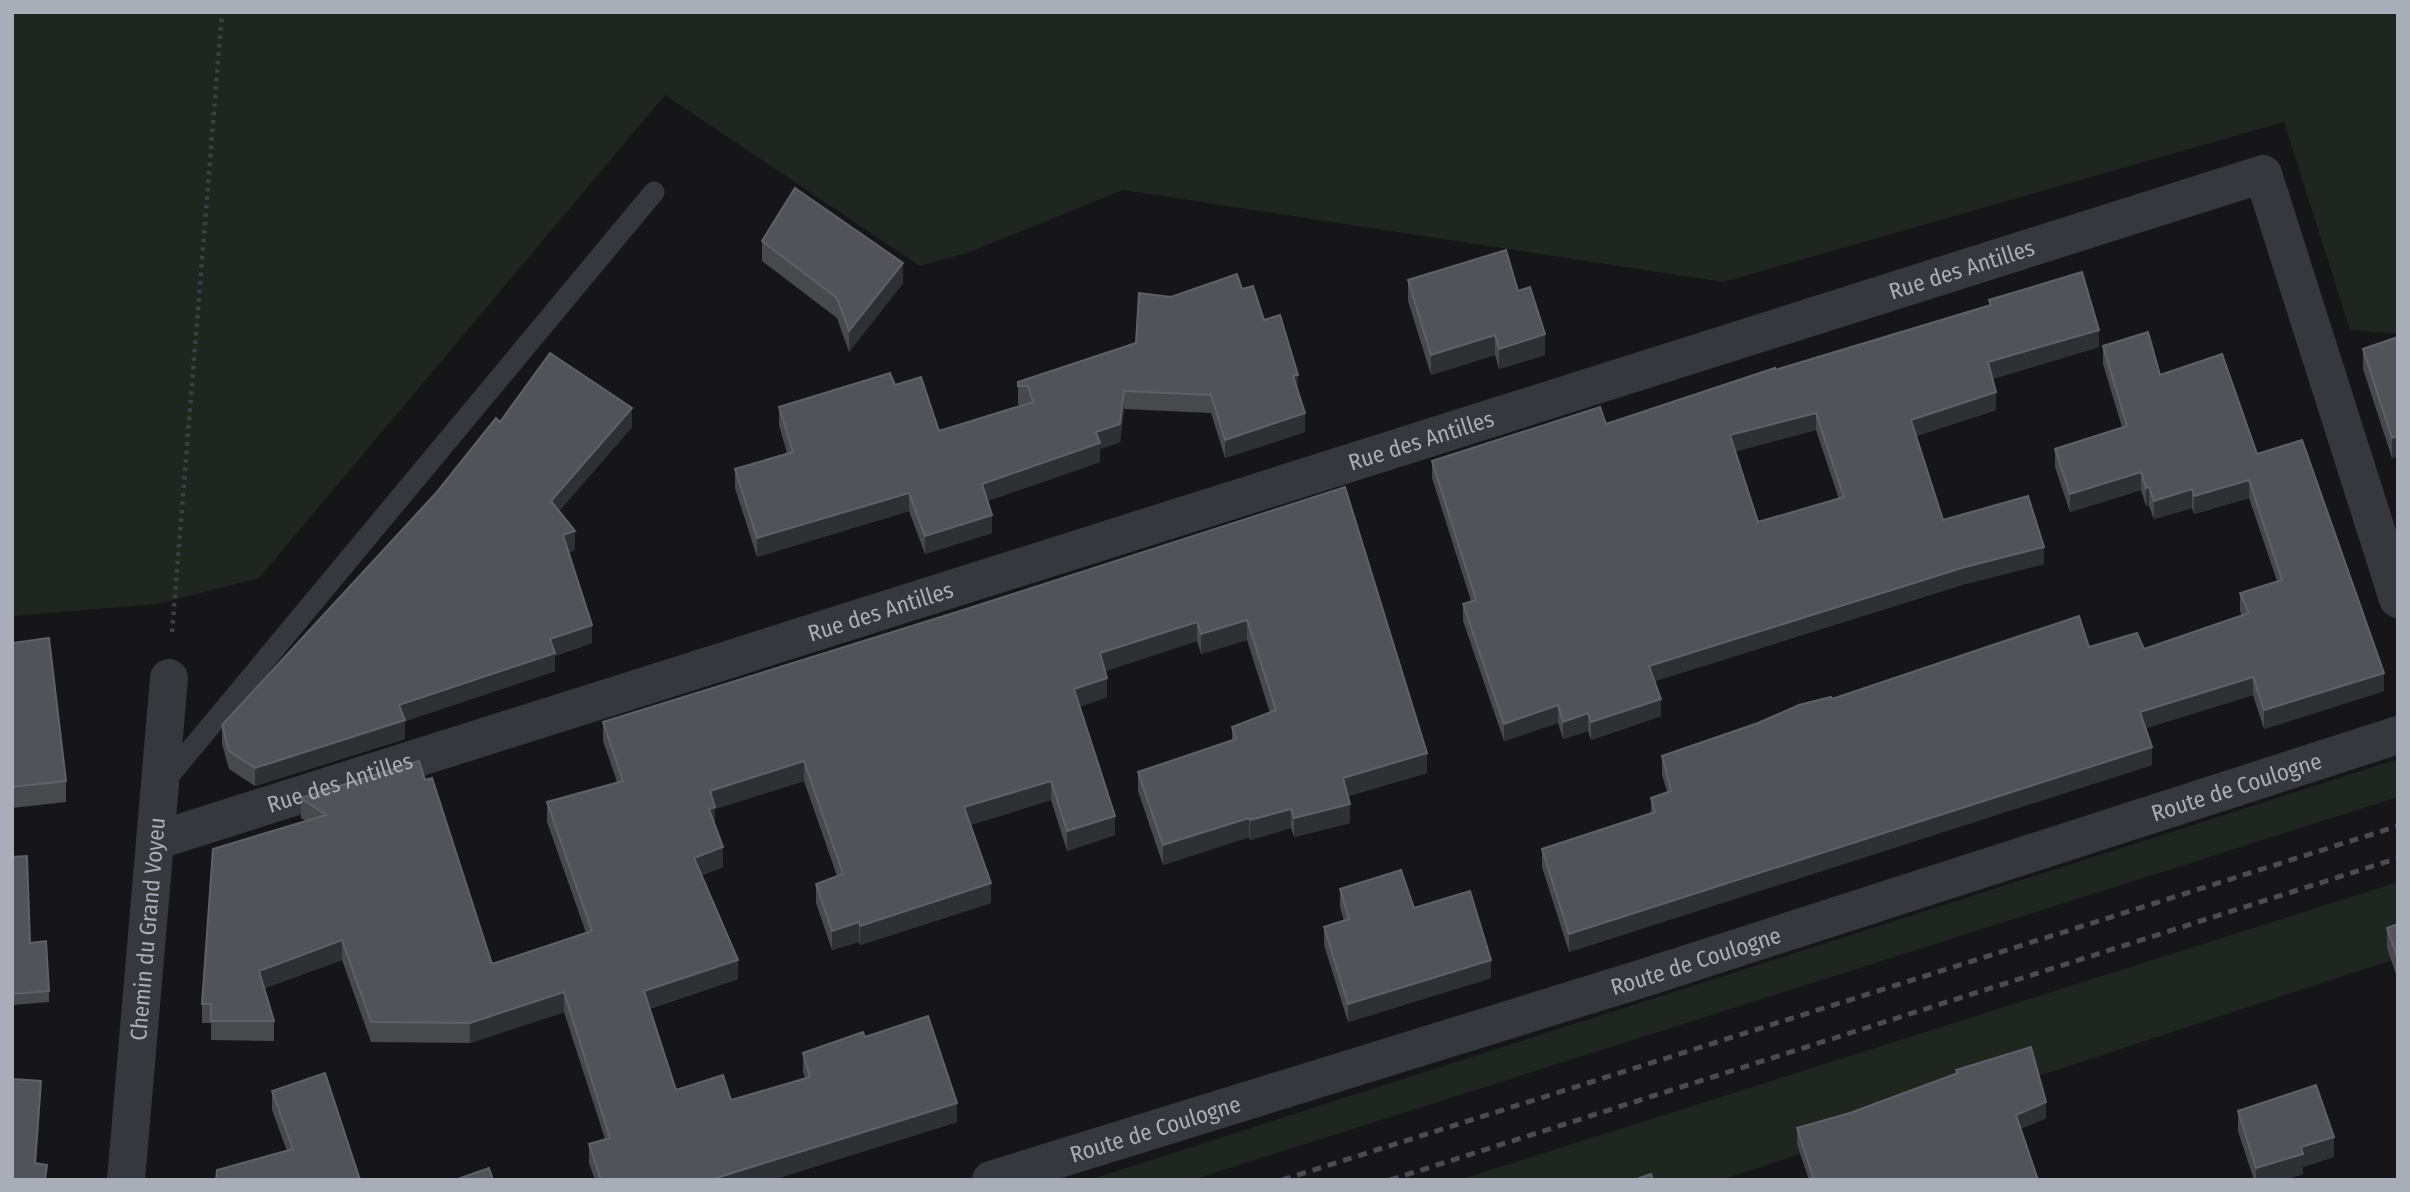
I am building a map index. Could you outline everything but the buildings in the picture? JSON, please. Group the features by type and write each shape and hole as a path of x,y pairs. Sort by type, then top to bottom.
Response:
{"street":[{"name":"Rue des Antilles","path":"155,841 2263,174 2398,599"},
{"name":"Chemin du Grand Voyeu","path":"126,1180 169,678"},
{"name":"Route de Coulogne","path":"991,1180 1664,971 2398,735"}],"lane":[{"path":"160,787 654,192"}],"path":[{"path":"169,678 222,12"}],"shaded area":[{"path":"12,12 2398,12 2398,334 2350,330 2284,122 1723,282 1123,190 970,252 920,266 665,95 259,578 157,604 12,616"},
{"path":"2398,759 2398,797 1192,1180 1089,1180"},
{"path":"2398,882 2398,958 1721,1180 1459,1180"}],"railway":[{"path":"1282,1180 2398,826"},
{"path":"1390,1180 2398,858"}]}
